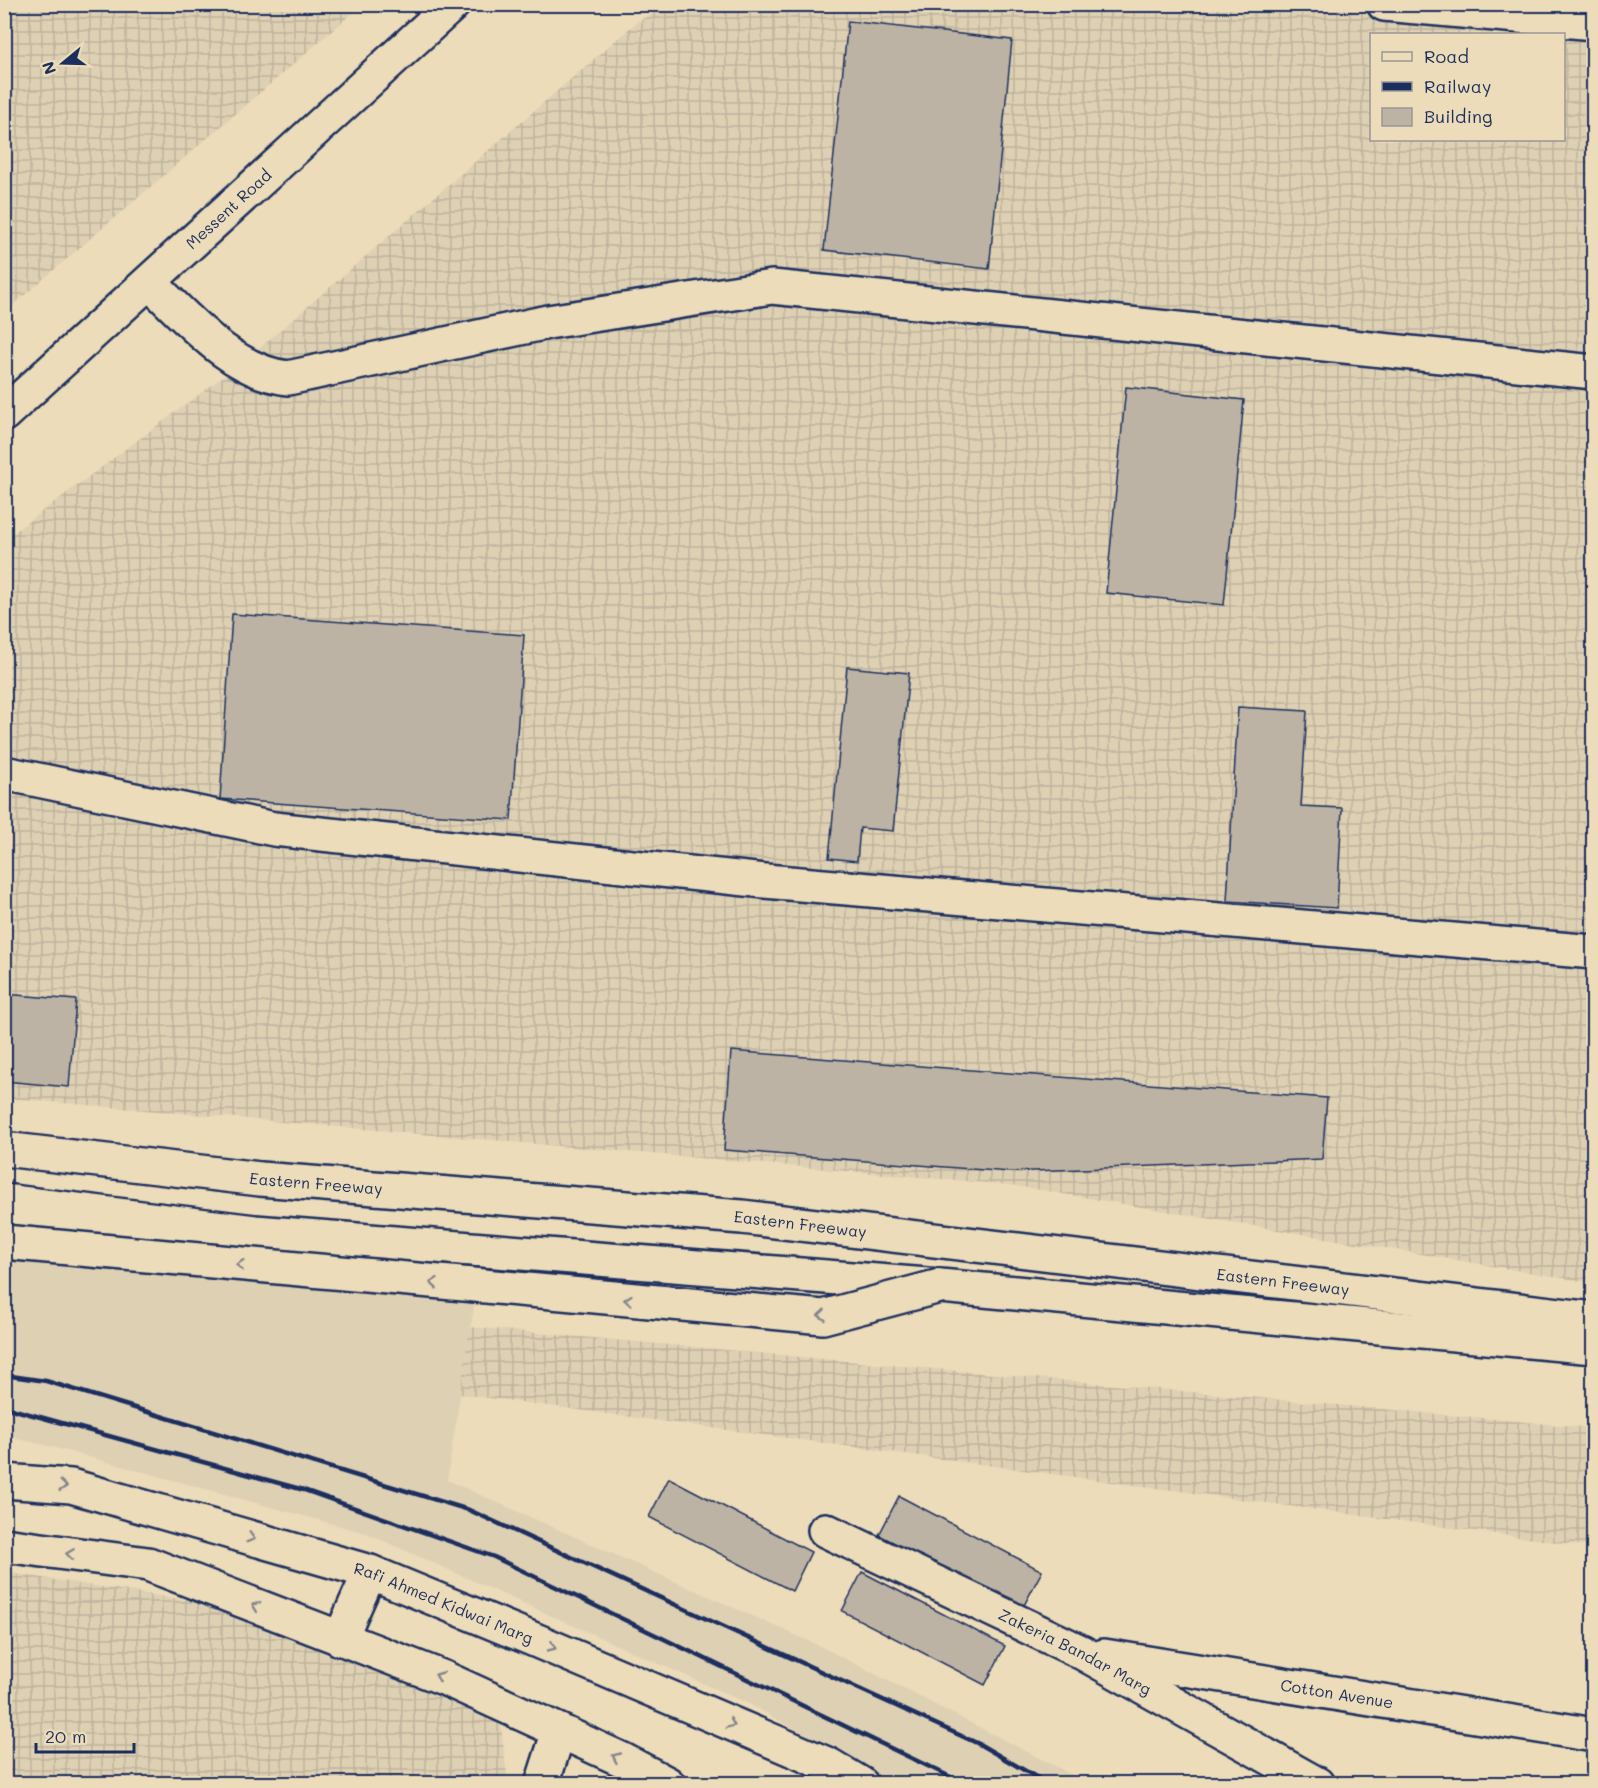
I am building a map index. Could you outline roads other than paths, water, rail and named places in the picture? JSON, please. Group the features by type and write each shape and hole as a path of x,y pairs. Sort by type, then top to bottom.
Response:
{"main road":[{"name":"Messent Road","path":"4,414 453,4"},
{"path":"1384,4 1593,23"},
{"path":"149,282 203,334 236,358 268,376 288,378 548,322 772,286 1593,372"},
{"path":"4,772 274,829 765,881 1593,952"},
{"name":"Eastern Freeway","path":"5,1151 260,1179 742,1217 1593,1321"},
{"name":"Eastern Freeway","path":"4,1201 255,1232 940,1286 1593,1347"},
{"path":"4,1224 736,1278 1593,1359"},
{"path":"4,1242 823,1317 940,1286"},
{"name":"Rafi Ahmed Kidwai Marg","path":"4,1482 71,1486 370,1572 829,1765 861,1784"},
{"name":"Zakeria Bandar Marg","path":"825,1530 1081,1652 1317,1784"},
{"path":"4,1545 147,1564 444,1678 668,1784"},
{"path":"340,1639 370,1572"},
{"name":"Cotton Avenue","path":"1081,1652 1593,1735"},
{"path":"542,1784 559,1731"}],"railway":[{"path":"4,1375 46,1381 469,1510 979,1744 1048,1784"},
{"path":"4,1407 304,1490 494,1557 965,1784"}]}
